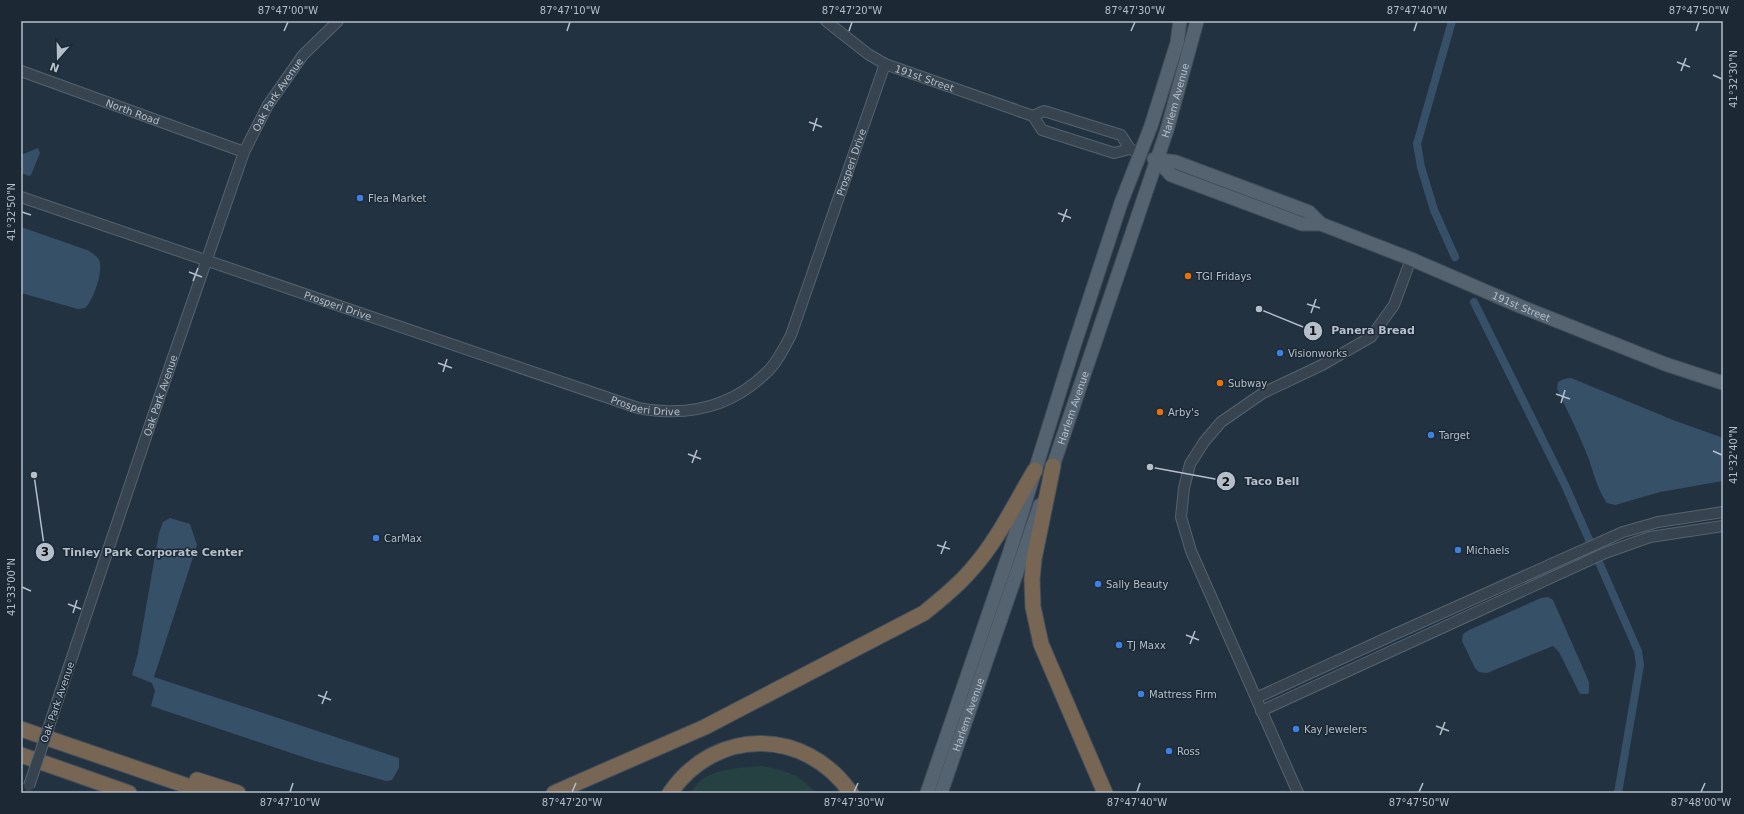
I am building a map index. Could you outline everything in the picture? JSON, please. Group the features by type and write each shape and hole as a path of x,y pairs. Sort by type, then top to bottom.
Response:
{"highway":[{"path":"1053,466 1034,559 1032,579 1033,607 1041,644 1105,793"},
{"path":"554,793 705,727 924,613 943,598 973,569 987,550 1035,470"},
{"path":"21,729 208,793"},
{"path":"61,743 142,762 238,793"},
{"path":"670,793 685,774 704,759 732,747 763,743 788,747 811,756 830,770 851,793"},
{"path":"21,755 130,793"}],"main road":[{"name":"Harlem Avenue","path":"927,793 1009,554 1121,203 1135,151 1151,126 1177,43 1180,21"},
{"name":"Harlem Avenue","path":"941,793 1167,130 1197,21"},
{"name":"191st Street","path":"1135,151 1157,160 1176,162 1310,212 1321,224 1544,316 1665,364 1723,384"}],"street":[{"name":"Oak Park Avenue","path":"28,790 244,152 268,105 303,55 338,21"},
{"name":"191st Street","path":"826,21 868,54 885,64 1033,116 1042,130 1114,153 1135,151"},
{"name":"Prosperi Drive","path":"21,197 638,408 661,412 684,412 706,408 727,400 748,388 766,373 780,355 791,335 885,64"},
{"name":"North Road","path":"21,72 244,152"},
{"name":"191st Street","path":"1033,116 1044,111 1120,135 1135,151"},
{"path":"1298,793 1191,551 1181,517 1184,488 1190,464 1204,442 1221,422 1263,393 1322,365 1371,337 1394,305 1411,260"},
{"path":"1256,698 1623,532 1658,522 1723,512"},
{"path":"1261,711 1605,552 1650,537 1723,526"}],"green space":[{"path":"760,766 777,769 791,774 804,781 816,793 690,793 700,781 713,773 729,769"}],"water":[{"path":"38,148 40,153 31,175 29,176 21,173 21,155"},
{"path":"21,227 87,250 94,254 99,260 100,271 97,285 85,308 78,309 21,293"},
{"path":"1571,378 1673,420 1723,438 1723,481 1660,492 1615,505 1607,503 1598,487 1585,448 1557,389 1558,382"},
{"path":"170,518 190,524 197,545 154,677 399,758 399,768 392,780 386,781 315,761 151,706 155,691 152,683 132,675 138,653 159,533 163,522"},
{"path":"1548,597 1553,600 1589,682 1588,694 1580,694 1559,652 1553,646 1487,673 1479,672 1475,668 1462,641 1463,634 1469,630 1541,598"}],"waterway":[{"path":"1452,21 1417,144 1421,167 1434,210 1455,257"},
{"path":"1474,302 1565,485 1638,651 1640,665 1618,793"}],"place":[{"name":"Flea Market","path":"360,198"},
{"name":"TGI Fridays","path":"1188,276"},
{"name":"Panera Bread","path":"1259,309"},
{"name":"Visionworks","path":"1280,353"},
{"name":"Subway","path":"1220,383"},
{"name":"Arby's","path":"1160,412"},
{"name":"Target","path":"1431,435"},
{"name":"Taco Bell","path":"1150,467"},
{"name":"Tinley Park Corporate Center","path":"34,475"},
{"name":"CarMax","path":"376,538"},
{"name":"Michaels","path":"1458,550"},
{"name":"Sally Beauty","path":"1098,584"},
{"name":"TJ Maxx","path":"1119,645"},
{"name":"Mattress Firm","path":"1141,694"},
{"name":"Kay Jewelers","path":"1296,729"},
{"name":"Ross","path":"1169,751"}]}
